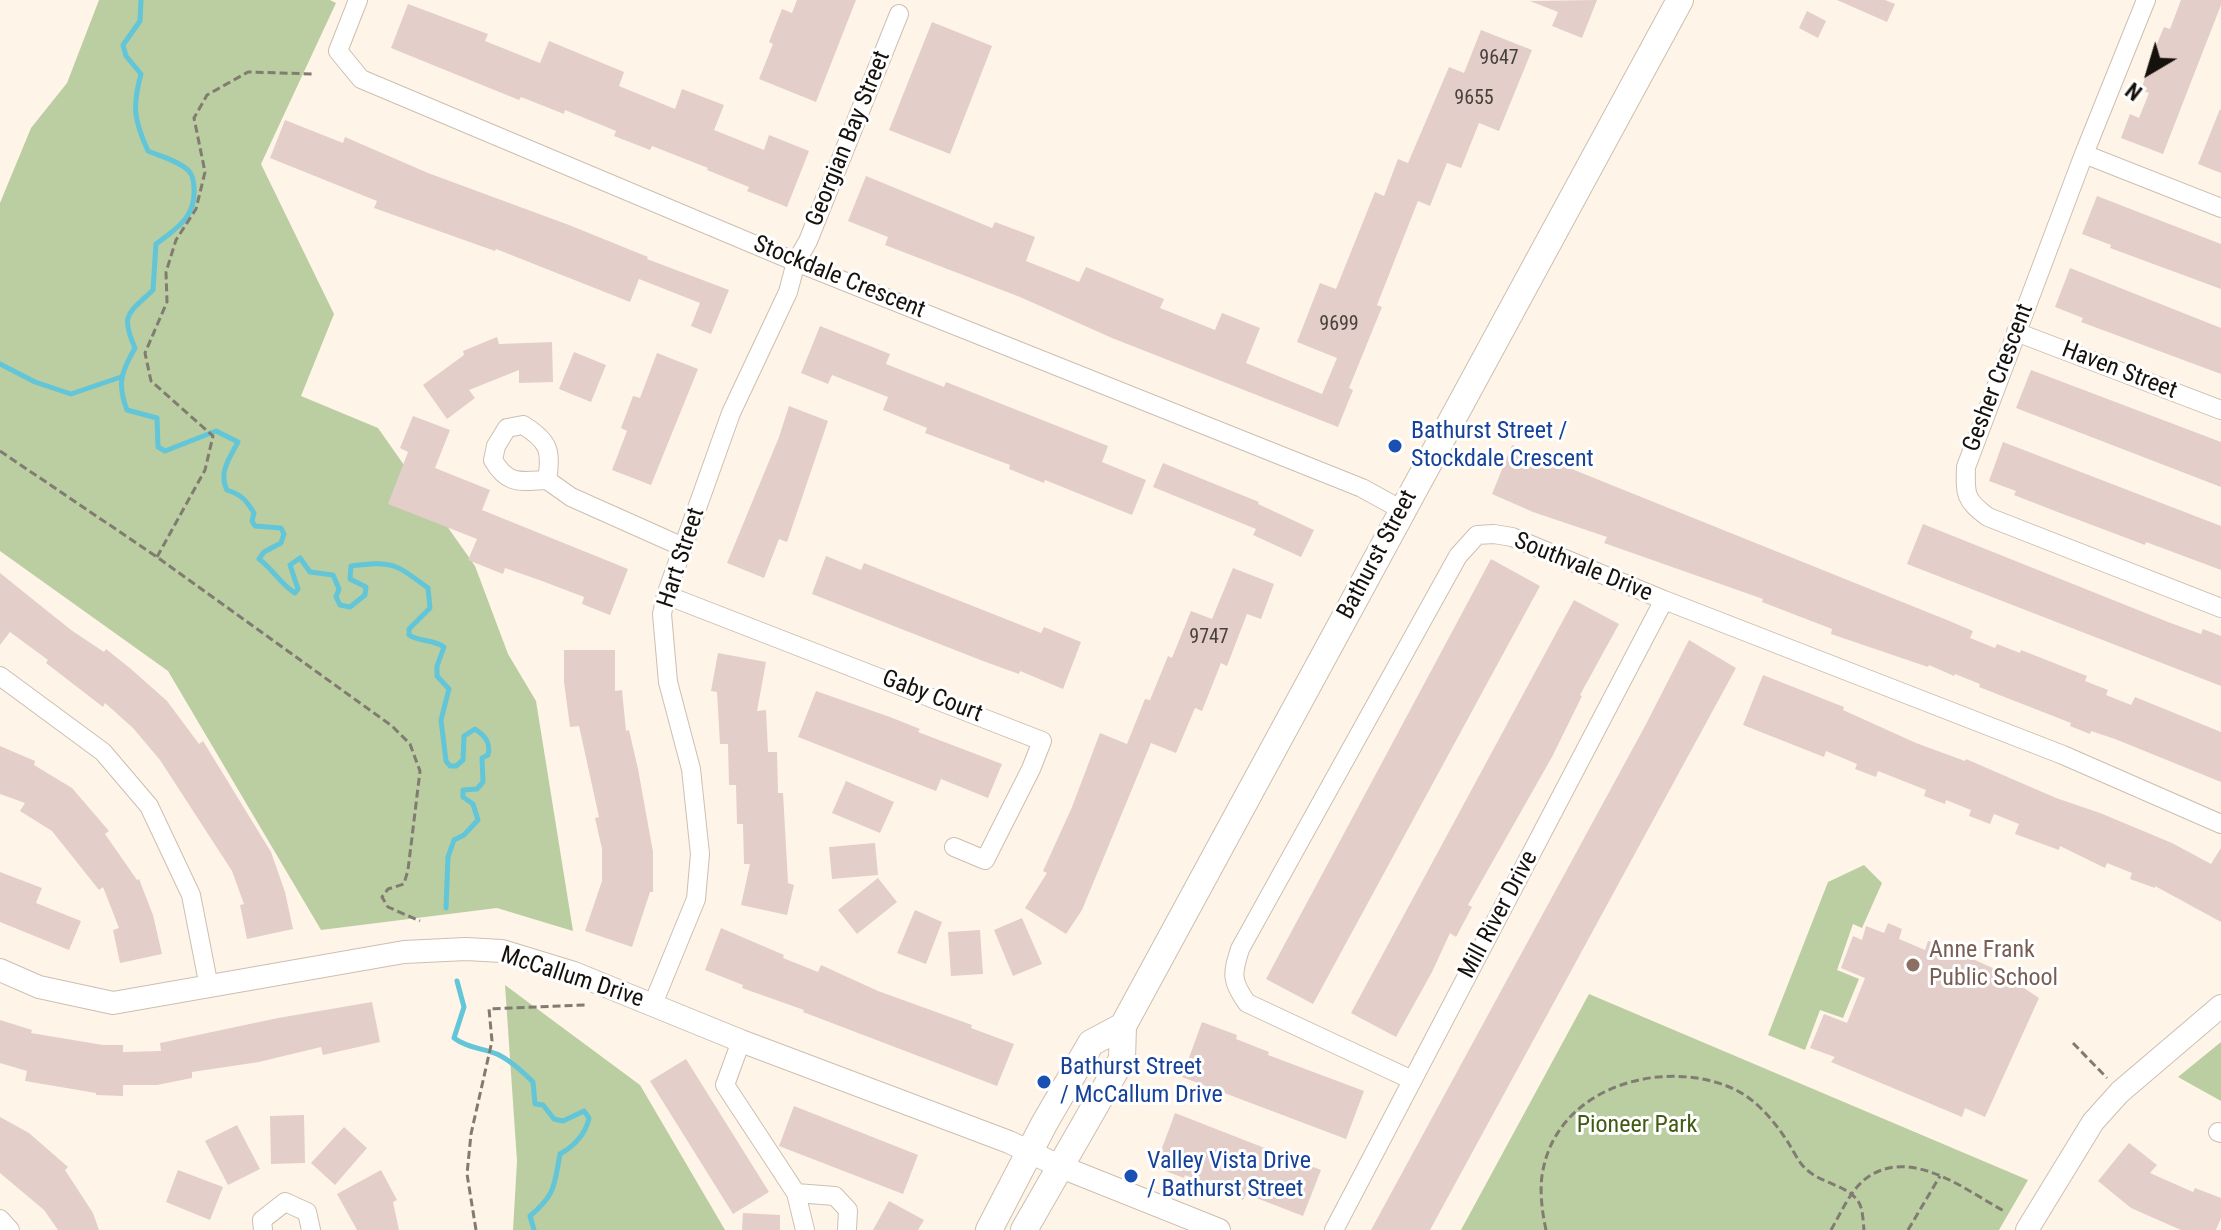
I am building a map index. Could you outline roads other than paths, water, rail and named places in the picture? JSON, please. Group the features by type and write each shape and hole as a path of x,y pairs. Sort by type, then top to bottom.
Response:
{"main road":[{"name":"Bathurst Street","path":"1024,1230 1122,1059 1123,1026 1680,0"},
{"path":"989,1230 1091,1043 1123,1026"}],"street":[{"name":"Stockdale Crescent","path":"358,0 338,51 361,79 796,262 1362,488 1402,510"},
{"name":"Gesher Crescent","path":"2146,0 2084,154 1966,467 1965,489 1969,503 1988,517 2221,608"},
{"name":"Georgian Bay Street","path":"796,262 808,241 899,14"},
{"path":"2084,154 2221,208"},
{"name":"Hart Street","path":"653,1004 696,899 700,854 691,769 668,682 662,614 731,413 788,292 796,262"},
{"name":"Haven Street","path":"2016,332 2221,410"},
{"path":"547,480 571,497 683,547"},
{"name":"Southvale Drive","path":"1412,1080 1247,1003 1236,988 1233,972 1240,949 1458,556 1477,535 1512,537 1664,600 2063,755 2221,824"},
{"name":"Gaby Court","path":"666,595 1042,741 985,860 954,847"},
{"name":"Mill River Drive","path":"1334,1230 1664,600"},
{"path":"0,676 103,752 149,806 191,895 209,987"},
{"name":"McCallum Drive","path":"0,970 39,987 113,1003 390,954 466,949 502,951 574,973 741,1041 1030,1151 1059,1166 1219,1230"},
{"path":"2027,1230 2093,1122 2120,1092 2221,1006"},
{"path":"741,1041 725,1085 796,1193 805,1230"},
{"path":"796,1193 835,1196 848,1210 847,1230"},
{"path":"263,1230 262,1220 285,1202 307,1212 311,1230"},
{"path":"0,1219 10,1230"}],"waterway":[{"path":"141,0 140,21 123,45 126,56 141,74 136,96 137,122 148,151 189,171 194,199 183,221 156,244 153,290 129,315 128,328 135,348 122,378 127,410 157,418 158,447 165,451 216,431 238,442 226,465 224,477 227,490 249,505 254,513 252,521 255,526 281,528 284,534 281,543 264,552 259,559 295,593 298,589 290,565 300,558 310,572 333,575 339,589 336,597 340,605 350,607 365,595 366,587 350,579 351,566 385,564 408,573 428,588 430,608 409,629 409,635 444,647 437,676 449,689 441,720 446,761 450,766 456,766 463,760 464,736 475,729 489,746 488,755 482,758 483,782 477,789 463,790 463,797 473,804 478,820 464,835 454,840 448,857 446,908"},
{"path":"0,364 35,382 71,394 121,377"},
{"path":"457,981 464,1007 454,1038 497,1054 516,1066 533,1082 535,1104 543,1105 554,1119 563,1121 584,1111 589,1118 578,1139 560,1154 552,1189 545,1202 530,1216 534,1230"}],"place":[{"name":"Bathurst Street / Stockdale Crescent","path":"1395,446"},
{"name":"Anne Frank Public School","path":"1913,965"},
{"name":"Bathurst Street / McCallum Drive","path":"1044,1082"},
{"name":"Valley Vista Drive / Bathurst Street","path":"1131,1176"}],"park label":[{"name":"Pioneer Park","path":"1637,1126"}]}
